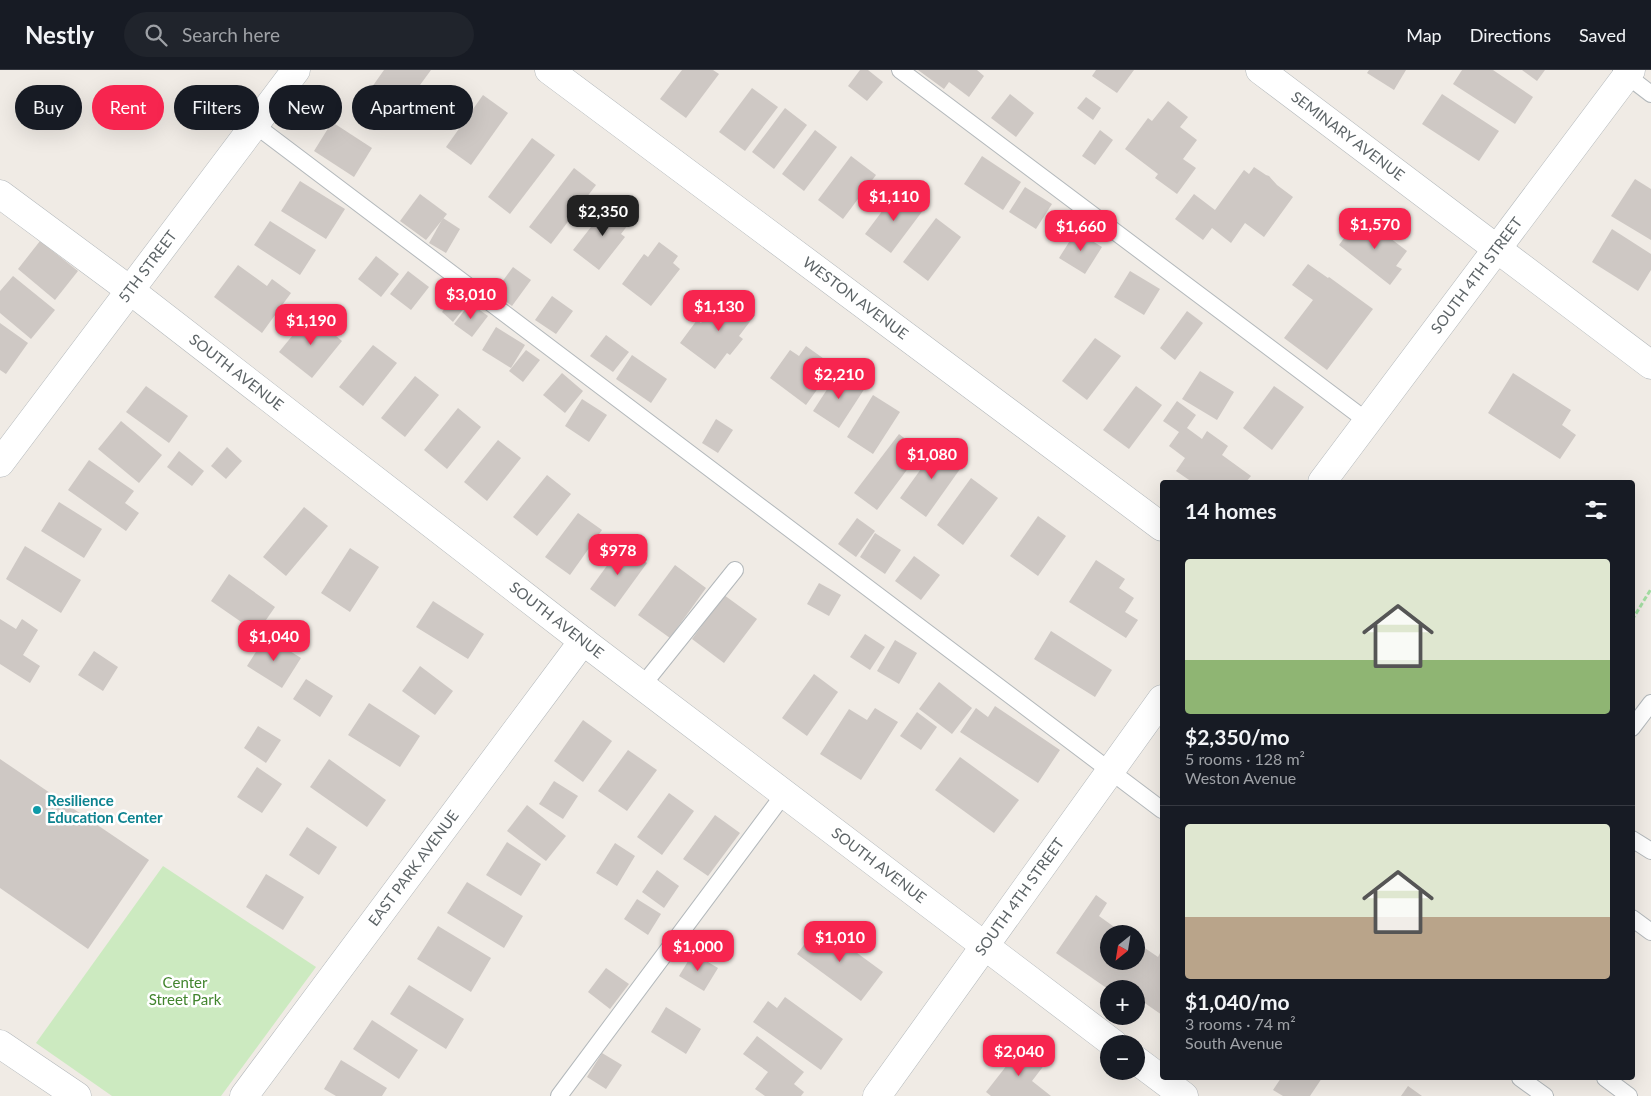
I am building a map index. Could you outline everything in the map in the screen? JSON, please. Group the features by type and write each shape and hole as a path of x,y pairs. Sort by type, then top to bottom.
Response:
{"street":[{"name":"5TH STREET","path":"259,120 296,70"},
{"name":"WESTON AVENUE","path":"549,70 1160,526"},
{"name":"SEMINARY AVENUE","path":"1260,70 1651,365"},
{"name":"SOUTH 4TH STREET","path":"1323,480 1625,72"},
{"name":"5TH STREET","path":"0,463 251,130"},
{"name":"SOUTH AVENUE","path":"0,194 131,291 583,641 1102,1035"},
{"name":"EAST PARK AVENUE","path":"244,1096 583,641"},
{"name":"SOUTH 4TH STREET","path":"877,1096 986,947 1160,702"},
{"path":"0,1044 77,1096"},
{"path":"1145,1067 1160,1078"},
{"path":"1163,1080 1184,1096"}],"lane":[{"path":"900,70 1367,421"},
{"path":"1625,72 1651,94"},
{"path":"259,128 1160,808"},
{"path":"642,686 735,570"},
{"path":"1635,724 1651,704"},
{"path":"559,1096 784,794"},
{"path":"1635,840 1651,852"},
{"path":"1635,920 1651,932"},
{"path":"1523,1080 1544,1096"},
{"path":"1608,1080 1629,1096"}],"path":[{"path":"1635,615 1651,589"}],"green space":[{"name":"Center Street Park","path":"163,866 316,967 221,1096 112,1096 36,1043"}],"building":[{"path":"384,70 431,70 420,85 373,85"},
{"path":"682,70 713,70 719,74 686,118 660,99"},
{"path":"860,70 868,70 883,82 867,101 848,86"},
{"path":"918,70 977,70 984,76 969,97 949,82 944,89"},
{"path":"1096,70 1134,70 1117,93 1092,76"},
{"path":"1369,70 1406,70 1394,90 1367,73"},
{"path":"1462,70 1493,70 1533,97 1515,124 1453,84"},
{"path":"1522,70 1545,70 1537,81"},
{"path":"752,88 778,107 745,151 719,132"},
{"path":"1010,94 1034,113 1016,137 991,118"},
{"path":"1442,94 1499,131 1479,161 1422,124"},
{"path":"483,95 508,113 471,165 446,147 458,130 473,130 473,109"},
{"path":"1086,97 1101,108 1093,120 1077,108"},
{"path":"1168,101 1188,117 1180,127 1197,140 1183,159 1196,168 1177,194 1155,178 1158,174 1125,149 1148,118 1152,121"},
{"path":"785,108 807,125 774,169 752,152"},
{"path":"342,128 372,148 354,177 314,151 327,130"},
{"path":"815,130 837,147 804,191 782,174"},
{"path":"1100,130 1113,140 1095,165 1082,156"},
{"path":"532,138 555,155 510,214 488,197"},
{"path":"851,156 876,175 843,219 818,200"},
{"path":"982,156 1021,182 1003,210 964,184"},
{"path":"1254,167 1269,176 1277,185 1293,197 1264,237 1245,223 1231,243 1212,228 1203,240 1175,219 1194,194 1215,210 1244,170 1249,174"},
{"path":"574,168 596,185 551,244 529,227"},
{"path":"1635,179 1651,189 1651,240 1611,216"},
{"path":"300,181 345,209 326,239 281,211"},
{"path":"1025,187 1052,204 1036,229 1009,212"},
{"path":"898,190 924,209 891,253 865,234"},
{"path":"420,194 447,214 426,240 400,221"},
{"path":"609,204 631,221 621,234 625,237 599,270 573,250"},
{"path":"1372,216 1390,230 1386,235 1407,251 1396,266 1402,269 1390,285 1339,245 1350,230 1356,235"},
{"path":"443,218 460,229 446,253 429,243"},
{"path":"936,218 961,237 928,281 903,262"},
{"path":"270,221 316,250 300,275 254,245"},
{"path":"1612,229 1651,254 1651,270 1638,291 1592,262"},
{"path":"1076,231 1102,247 1085,274 1059,258"},
{"path":"40,241 78,271 55,300 18,269"},
{"path":"659,242 678,256 673,263 680,269 651,306 622,284 644,254 648,257"},
{"path":"376,256 399,274 381,297 358,279"},
{"path":"1308,264 1373,309 1327,370 1284,338 1313,300 1292,285"},
{"path":"238,265 267,286 272,279 291,293 262,333 214,297"},
{"path":"513,267 531,280 512,306 494,293"},
{"path":"408,271 429,287 411,310 390,294"},
{"path":"1130,271 1160,289 1144,315 1114,297"},
{"path":"13,276 55,310 31,339 0,313 0,291"},
{"path":"457,293 468,303 453,322 442,312"},
{"path":"728,294 755,315 739,336 743,339 730,355 727,353 715,369 680,343 697,320 701,323 712,308 715,311"},
{"path":"552,296 573,311 556,334 535,320"},
{"path":"470,303 488,316 472,337 454,324"},
{"path":"1187,311 1203,323 1175,360 1160,348"},
{"path":"310,314 342,341 312,378 279,352"},
{"path":"0,323 28,343 6,374 0,370"},
{"path":"496,327 525,345 511,368 482,350"},
{"path":"606,335 629,352 613,372 590,356"},
{"path":"1095,338 1121,356 1087,400 1062,381"},
{"path":"373,345 397,363 363,406 339,387"},
{"path":"806,346 834,366 806,405 770,378 790,350 799,356"},
{"path":"526,350 540,360 523,382 509,371"},
{"path":"632,355 667,379 651,403 616,379"},
{"path":"839,371 865,388 839,428 813,411"},
{"path":"1200,371 1234,392 1217,420 1182,399"},
{"path":"562,373 583,391 565,413 543,395"},
{"path":"1513,373 1571,410 1562,425 1576,435 1560,459 1488,413"},
{"path":"415,376 439,395 405,437 381,418"},
{"path":"146,386 188,416 169,443 126,412"},
{"path":"1136,386 1162,405 1129,449 1103,430"},
{"path":"1274,386 1304,407 1272,450 1243,428"},
{"path":"873,395 900,412 873,454 847,437"},
{"path":"582,399 607,415 589,442 565,426"},
{"path":"1177,401 1196,415 1187,428 1202,439 1207,431 1228,446 1222,455 1251,476 1248,480 1189,480 1176,471 1185,458 1169,446 1179,432 1163,421"},
{"path":"458,408 481,427 447,469 424,450"},
{"path":"716,419 733,430 718,453 702,443"},
{"path":"121,421 162,455 139,483 98,449"},
{"path":"899,434 921,451 877,510 854,493"},
{"path":"498,440 521,458 487,501 464,482"},
{"path":"939,444 965,462 926,517 900,498"},
{"path":"227,447 242,461 226,479 211,466"},
{"path":"179,451 204,471 192,486 167,467"},
{"path":"89,460 134,491 125,503 139,513 126,531 68,490"},
{"path":"547,475 571,494 537,536 513,517"},
{"path":"971,478 998,498 963,545 937,525"},
{"path":"59,502 102,529 84,558 41,531"},
{"path":"304,507 328,526 286,576 263,557"},
{"path":"578,513 602,530 570,575 545,557"},
{"path":"1038,516 1066,536 1038,576 1010,556"},
{"path":"857,518 875,531 856,557 838,544"},
{"path":"875,533 901,550 885,574 860,557"},
{"path":"622,545 647,563 615,607 590,589"},
{"path":"25,546 81,580 61,613 6,579"},
{"path":"350,548 379,567 350,612 321,593"},
{"path":"914,556 940,575 921,600 895,581"},
{"path":"1096,560 1125,579 1119,588 1134,598 1125,612 1138,620 1126,638 1069,602"},
{"path":"675,565 706,588 670,638 638,615"},
{"path":"229,574 275,607 257,633 211,601"},
{"path":"819,583 841,595 829,616 807,604"},
{"path":"724,595 757,619 724,663 692,639"},
{"path":"433,601 484,634 468,659 416,627"},
{"path":"0,619 16,629 22,619 38,630 23,655 40,666 30,683 0,664"},
{"path":"1051,631 1112,670 1095,697 1034,659"},
{"path":"865,634 885,647 870,670 850,657"},
{"path":"266,636 301,658 282,688 247,666"},
{"path":"895,640 917,653 899,684 877,671"},
{"path":"94,651 118,667 103,691 78,675"},
{"path":"420,666 453,691 435,715 402,691"},
{"path":"814,674 838,692 807,736 782,718"},
{"path":"306,679 333,696 320,717 293,699"},
{"path":"939,682 972,708 952,734 919,709"},
{"path":"369,703 420,736 400,767 348,735"},
{"path":"995,706 1060,750 1038,783 960,732 976,708 988,717"},
{"path":"875,708 898,722 861,780 820,754 849,709 867,720"},
{"path":"917,712 937,727 921,750 900,736"},
{"path":"583,720 612,741 583,782 554,761"},
{"path":"258,726 281,740 266,763 244,748"},
{"path":"628,750 657,770 627,811 598,791"},
{"path":"960,757 1019,800 994,833 935,790"},
{"name":"Resilience Education Center","path":"0,759 149,860 88,949 0,888"},
{"path":"329,759 386,800 367,827 310,787"},
{"path":"257,767 282,784 262,813 237,797"},
{"path":"554,781 578,796 563,819 539,804"},
{"path":"669,793 694,811 662,855 637,837"},
{"path":"527,805 566,836 546,861 507,831"},
{"path":"715,815 740,833 708,876 683,859"},
{"path":"307,827 337,847 319,875 289,855"},
{"path":"507,842 541,864 521,896 486,875"},
{"path":"615,843 635,856 617,886 596,873"},
{"path":"657,870 679,886 664,908 642,892"},
{"path":"266,874 304,897 283,930 246,907"},
{"path":"467,882 523,916 504,948 447,913"},
{"path":"1096,895 1107,903 1099,916 1112,925 1100,925 1100,970 1145,970 1145,948 1158,957 1160,953 1160,1014 1145,1003 1145,980 1100,980 1100,983 1056,953"},
{"path":"637,899 661,914 648,935 624,919"},
{"path":"819,925 883,972 861,1001 797,954"},
{"path":"438,926 491,958 471,992 417,959"},
{"path":"693,953 718,968 704,991 679,976"},
{"path":"606,968 629,984 610,1009 588,992"},
{"path":"409,985 464,1019 446,1049 390,1014"},
{"path":"785,997 843,1039 821,1070 753,1022 768,1001 777,1008"},
{"path":"666,1007 701,1029 686,1054 651,1032"},
{"path":"372,1020 418,1050 399,1079 353,1049"},
{"path":"757,1036 804,1072 794,1084 804,1092 801,1096 765,1096 755,1089 768,1072 743,1054"},
{"path":"1022,1046 1045,1064 1032,1081 1051,1096 991,1096 986,1092"},
{"path":"602,1053 622,1065 606,1089 587,1077"},
{"path":"341,1060 387,1088 382,1096 336,1096 324,1089"},
{"path":"1280,1080 1321,1080 1310,1096 1283,1096 1273,1090"},
{"path":"1408,1086 1422,1096 1401,1096"}],"place":[{"name":"Resilience Education Center","path":"37,810"}]}
